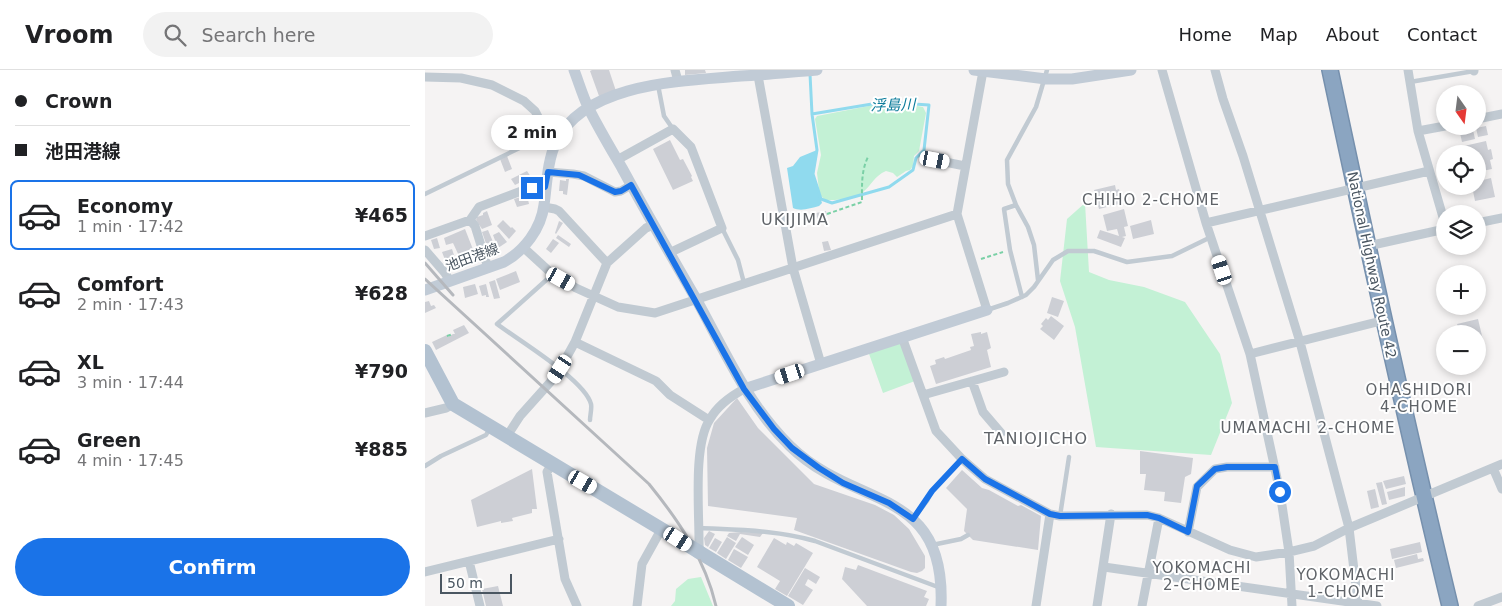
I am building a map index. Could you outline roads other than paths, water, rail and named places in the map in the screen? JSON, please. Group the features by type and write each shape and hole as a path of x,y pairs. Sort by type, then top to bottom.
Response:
{"highway":[{"name":"National Highway Route 42","path":"1330,70 1385,320 1396,381 1450,606"}],"main road":[{"path":"425,351 453,404 662,528 788,606"}],"street":[{"path":"574,70 588,107 744,389 774,429 810,463 843,483 889,503 920,525 932,545 938,561 942,587 941,606"},
{"name":"池田港線","path":"425,290 488,268 510,258 524,248 537,228 544,207 545,187 556,142 576,116 588,107 619,94 658,85 677,76 814,70"},
{"path":"699,552 699,454 702,438 709,420 729,397 744,389 987,310 957,214 979,70 1047,74 1072,78 1131,70"},
{"path":"1162,70 1206,223 1250,354 1275,467 1289,552 1292,606"},
{"path":"1215,70 1300,342 1349,528 1358,604"},
{"path":"1408,70 1418,131 1439,205"},
{"path":"758,73 793,268 821,364"},
{"path":"425,77 461,78 492,84 524,101 535,111 546,132 556,142"},
{"path":"1486,117 1502,114"},
{"path":"1418,131 1436,128"},
{"path":"617,160 673,129 691,147 722,228 669,254"},
{"path":"935,160 965,166"},
{"path":"1206,223 1429,171"},
{"path":"548,172 579,175 615,192 631,185"},
{"path":"425,236 470,220 479,207 532,188 545,187"},
{"path":"544,207 555,208 559,211 607,263"},
{"path":"524,248 553,274 593,296 618,307 655,313 957,214"},
{"path":"1486,221 1502,218"},
{"path":"470,220 475,226 488,268"},
{"path":"507,436 520,416 560,369 575,342 607,263 646,228 653,225"},
{"path":"1368,246 1436,231"},
{"path":"425,250 450,281"},
{"path":"1250,354 1385,320"},
{"path":"902,337 936,430 962,459 985,479 1050,514 1060,516 1147,515 1159,518 1230,550 1256,557 1314,546 1349,528 1498,466 1502,489"},
{"path":"575,342 656,381 670,395 709,420"},
{"path":"923,394 1004,372"},
{"path":"972,381 983,412 1001,433"},
{"path":"425,413 446,408 453,404"},
{"path":"552,464 547,472 565,579 577,606"},
{"path":"1188,532 1197,486 1215,469 1227,467 1275,467"},
{"path":"1036,606 1050,514"},
{"path":"1097,606 1111,514"},
{"path":"1143,606 1159,518"},
{"path":"637,606 642,564 662,528"},
{"path":"425,572 559,539"},
{"path":"469,561 480,606"},
{"path":"1104,567 1377,606"},
{"path":"1478,606 1502,597"}],"lane":[{"path":"1409,82 1478,70"},
{"path":"1038,280 1034,245 1028,227 1016,205 1008,184 1007,160 1029,121 1047,74"},
{"path":"658,85 664,116 673,129"},
{"path":"425,194 536,140 546,132"},
{"path":"1016,205 1005,209 1010,250 1022,297"},
{"path":"722,228 738,260 745,283"},
{"path":"987,310 1008,304 1022,297 1034,287 1053,260 1067,251 1094,251 1127,262 1172,256 1211,237"},
{"path":"553,274 497,324 560,369 586,395 592,405 590,420"},
{"path":"425,466 441,456 486,435 491,427"},
{"path":"1060,516 1069,457"},
{"path":"913,519 932,491 962,459"},
{"path":"700,528 765,531 796,535 929,584 942,587"},
{"path":"932,545 961,539 968,534"}],"water":[{"path":"817,150 813,174 822,203 819,206 806,209 799,210 793,208 787,168 793,166 800,157"}],"waterway":[{"name":"浮島川","path":"810,74 812,114 817,150 813,174 821,199 832,203 889,187 913,170 916,158 924,150 929,105 884,102 812,114"}],"railway":[{"path":"425,263 453,295"},
{"path":"425,279 649,484 671,512 690,541 705,572 716,606"}],"district":[{"name":"CHIHO 2-CHOME","path":"1151,200"},
{"name":"UKIJIMA","path":"795,219"},
{"name":"OHASHIDORI 4-CHOME","path":"1419,398"},
{"name":"UMAMACHI 2-CHOME","path":"1308,428"},
{"name":"TANIOJICHO","path":"1036,438"},
{"name":"YOKOMACHI 2-CHOME","path":"1202,576"},
{"name":"YOKOMACHI 1-CHOME","path":"1346,584"}]}
